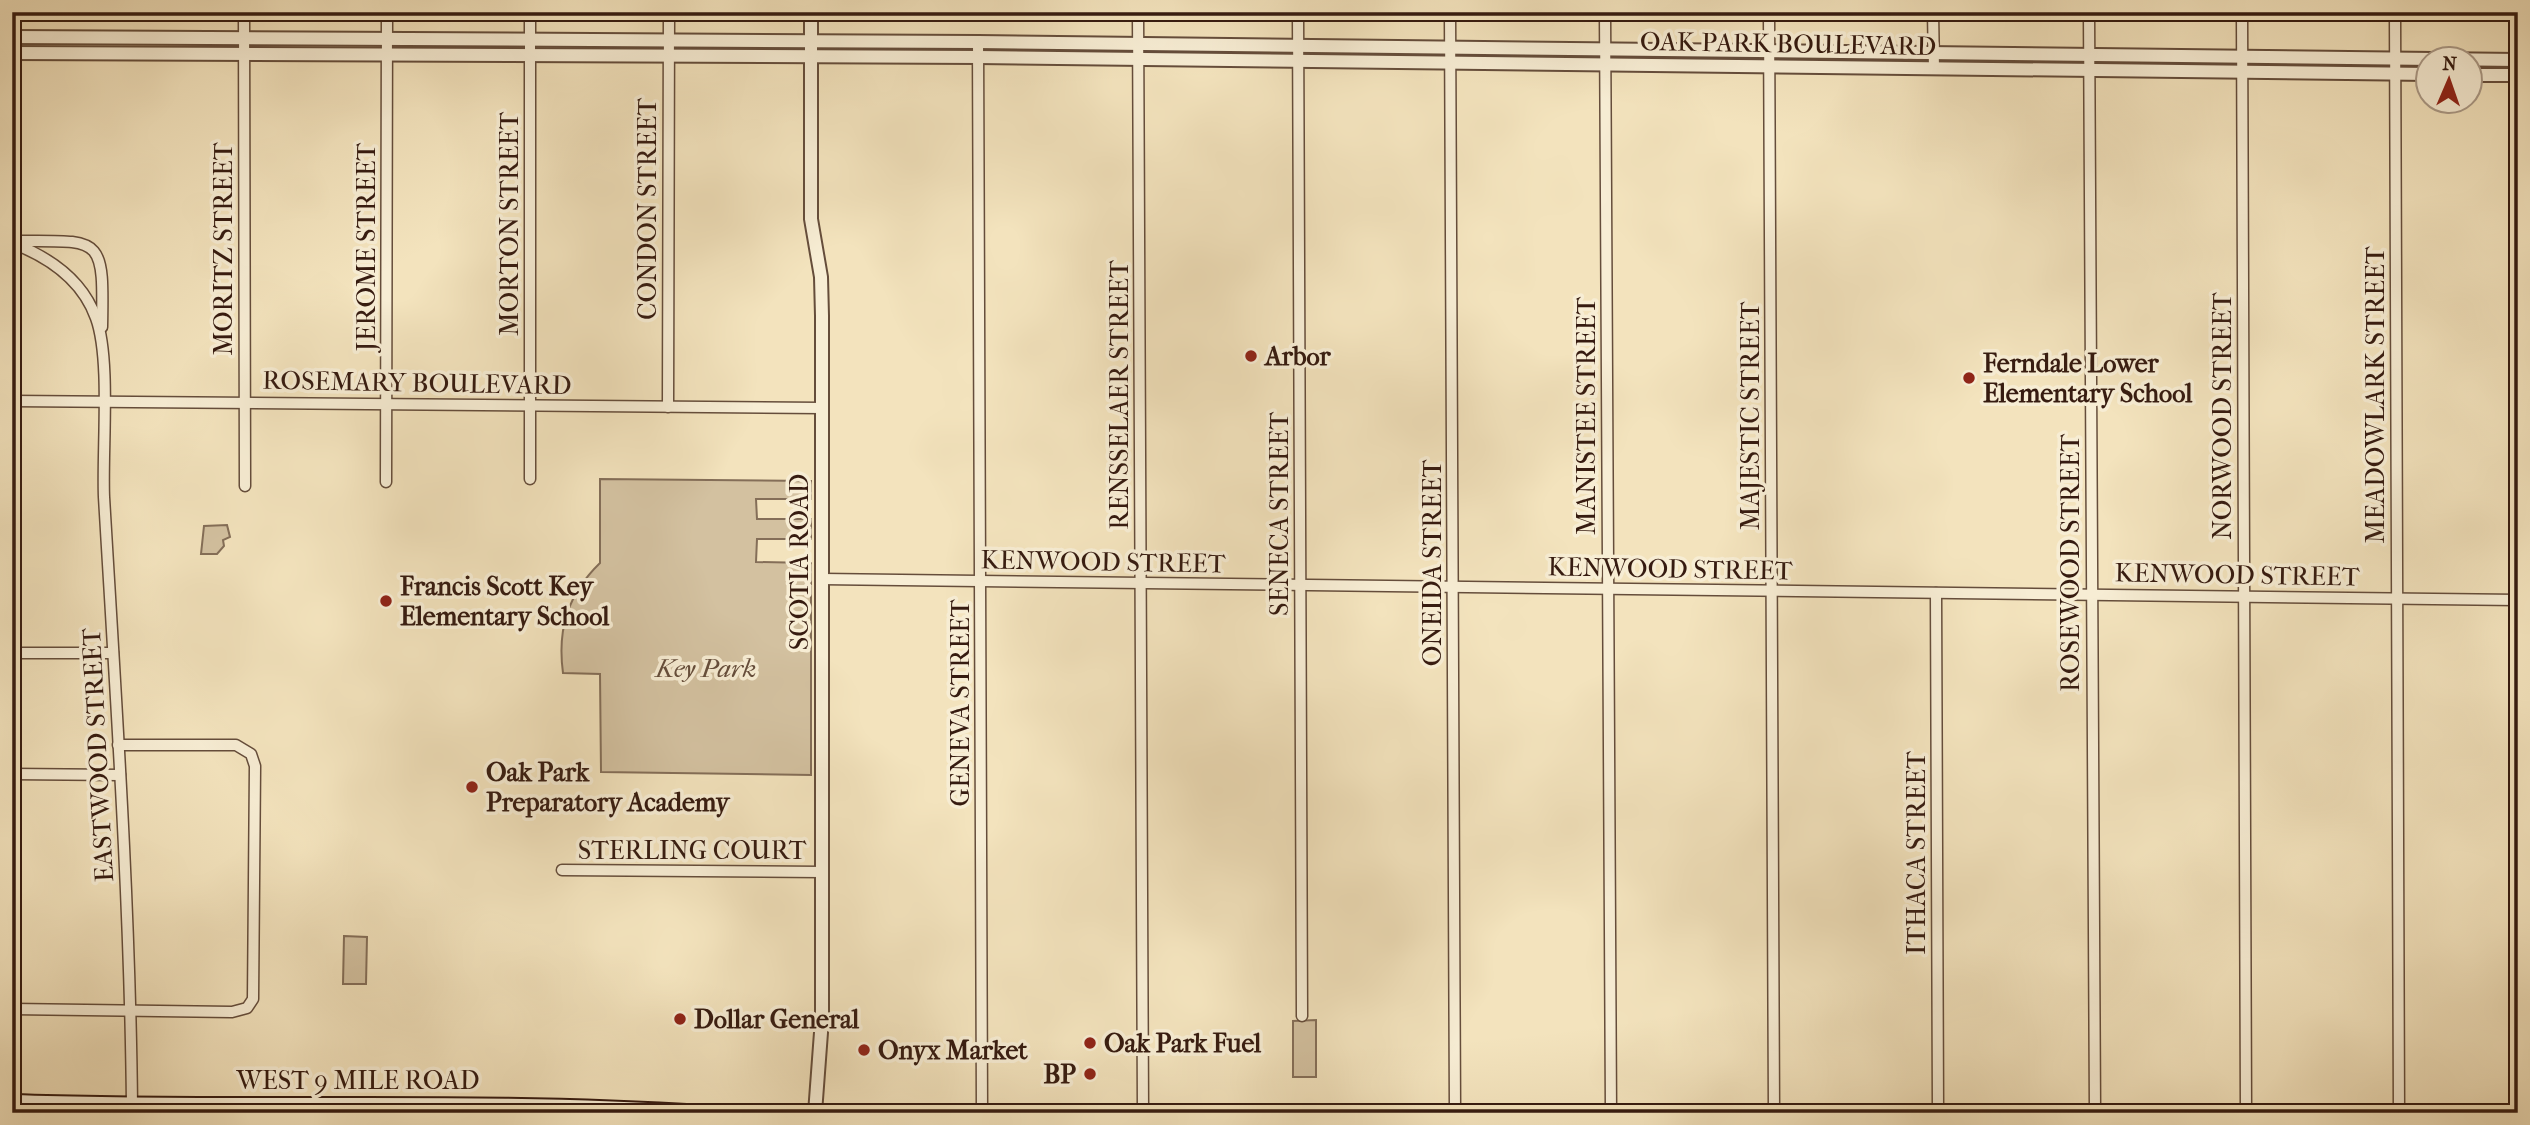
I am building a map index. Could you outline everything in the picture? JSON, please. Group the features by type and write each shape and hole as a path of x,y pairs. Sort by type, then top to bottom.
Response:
{"main road":[{"name":"WEST 9 MILE ROAD","path":"12,1102 195,1110 480,1108 704,1113"},
{"path":"1155,1113 1197,1113"}],"street":[{"name":"MORITZ STREET","path":"244,12 245,486"},
{"name":"JEROME STREET","path":"386,482 387,12"},
{"name":"MORTON STREET","path":"530,12 530,479"},
{"name":"CONDON STREET","path":"668,407 669,12"},
{"name":"SCOTIA ROAD","path":"811,12 811,219 822,286 822,1018 815,1113"},
{"name":"RENSSELAER STREET","path":"1138,12 1143,1113"},
{"name":"SENECA STREET","path":"1298,12 1302,1016"},
{"name":"ONEIDA STREET","path":"1450,12 1455,1113"},
{"name":"MANISTEE STREET","path":"1605,12 1611,1113"},
{"name":"MAJESTIC STREET","path":"1769,12 1774,1113"},
{"path":"1933,12 1934,69"},
{"name":"ROSEWOOD STREET","path":"2089,12 2090,594 2095,1113"},
{"name":"NORWOOD STREET","path":"2242,12 2246,1113"},
{"name":"MEADOWLARK STREET","path":"2395,12 2399,1113"},
{"name":"OAK PARK BOULEVARD","path":"12,37 978,42 2518,60"},
{"name":"GENEVA STREET","path":"978,42 982,1113"},
{"name":"OAK PARK BOULEVARD","path":"12,53 978,57 2414,74"},
{"path":"2484,75 2518,75"},
{"path":"12,242 57,265 74,281 88,300 102,338"},
{"name":"EASTWOOD STREET","path":"12,242 83,243 96,251 104,270 103,473 132,1011 132,1106"},
{"name":"ROSEMARY BOULEVARD","path":"12,401 822,408"},
{"name":"KENWOOD STREET","path":"822,579 2518,600"},
{"name":"ITHACA STREET","path":"1936,593 1938,1113"},
{"path":"12,653 113,653"},
{"path":"12,1009 232,1012 251,1004 255,990 255,766 251,754 236,745 118,745"},
{"path":"12,774 120,775"},
{"name":"STERLING COURT","path":"562,870 822,872"}],"green space":[{"name":"Key Park","path":"600,479 811,481 811,499 756,499 757,519 811,519 811,539 757,539 756,562 811,563 811,775 601,772 600,674 563,673 562,657 567,613 580,587 600,563"},
{"path":"227,525 230,537 223,540 224,546 217,554 201,554 204,526"},
{"path":"344,936 367,937 366,984 343,984"},
{"path":"1316,1020 1316,1077 1293,1077 1293,1021"}],"place":[{"name":"Arbor","path":"1251,356"},
{"name":"Ferndale Lower Elementary School","path":"1969,378"},
{"name":"Francis Scott Key Elementary School","path":"386,601"},
{"name":"Oak Park Preparatory Academy","path":"472,787"},
{"name":"Dollar General","path":"680,1019"},
{"name":"Oak Park Fuel","path":"1090,1043"},
{"name":"Onyx Market","path":"864,1050"},
{"name":"BP","path":"1090,1074"}]}
